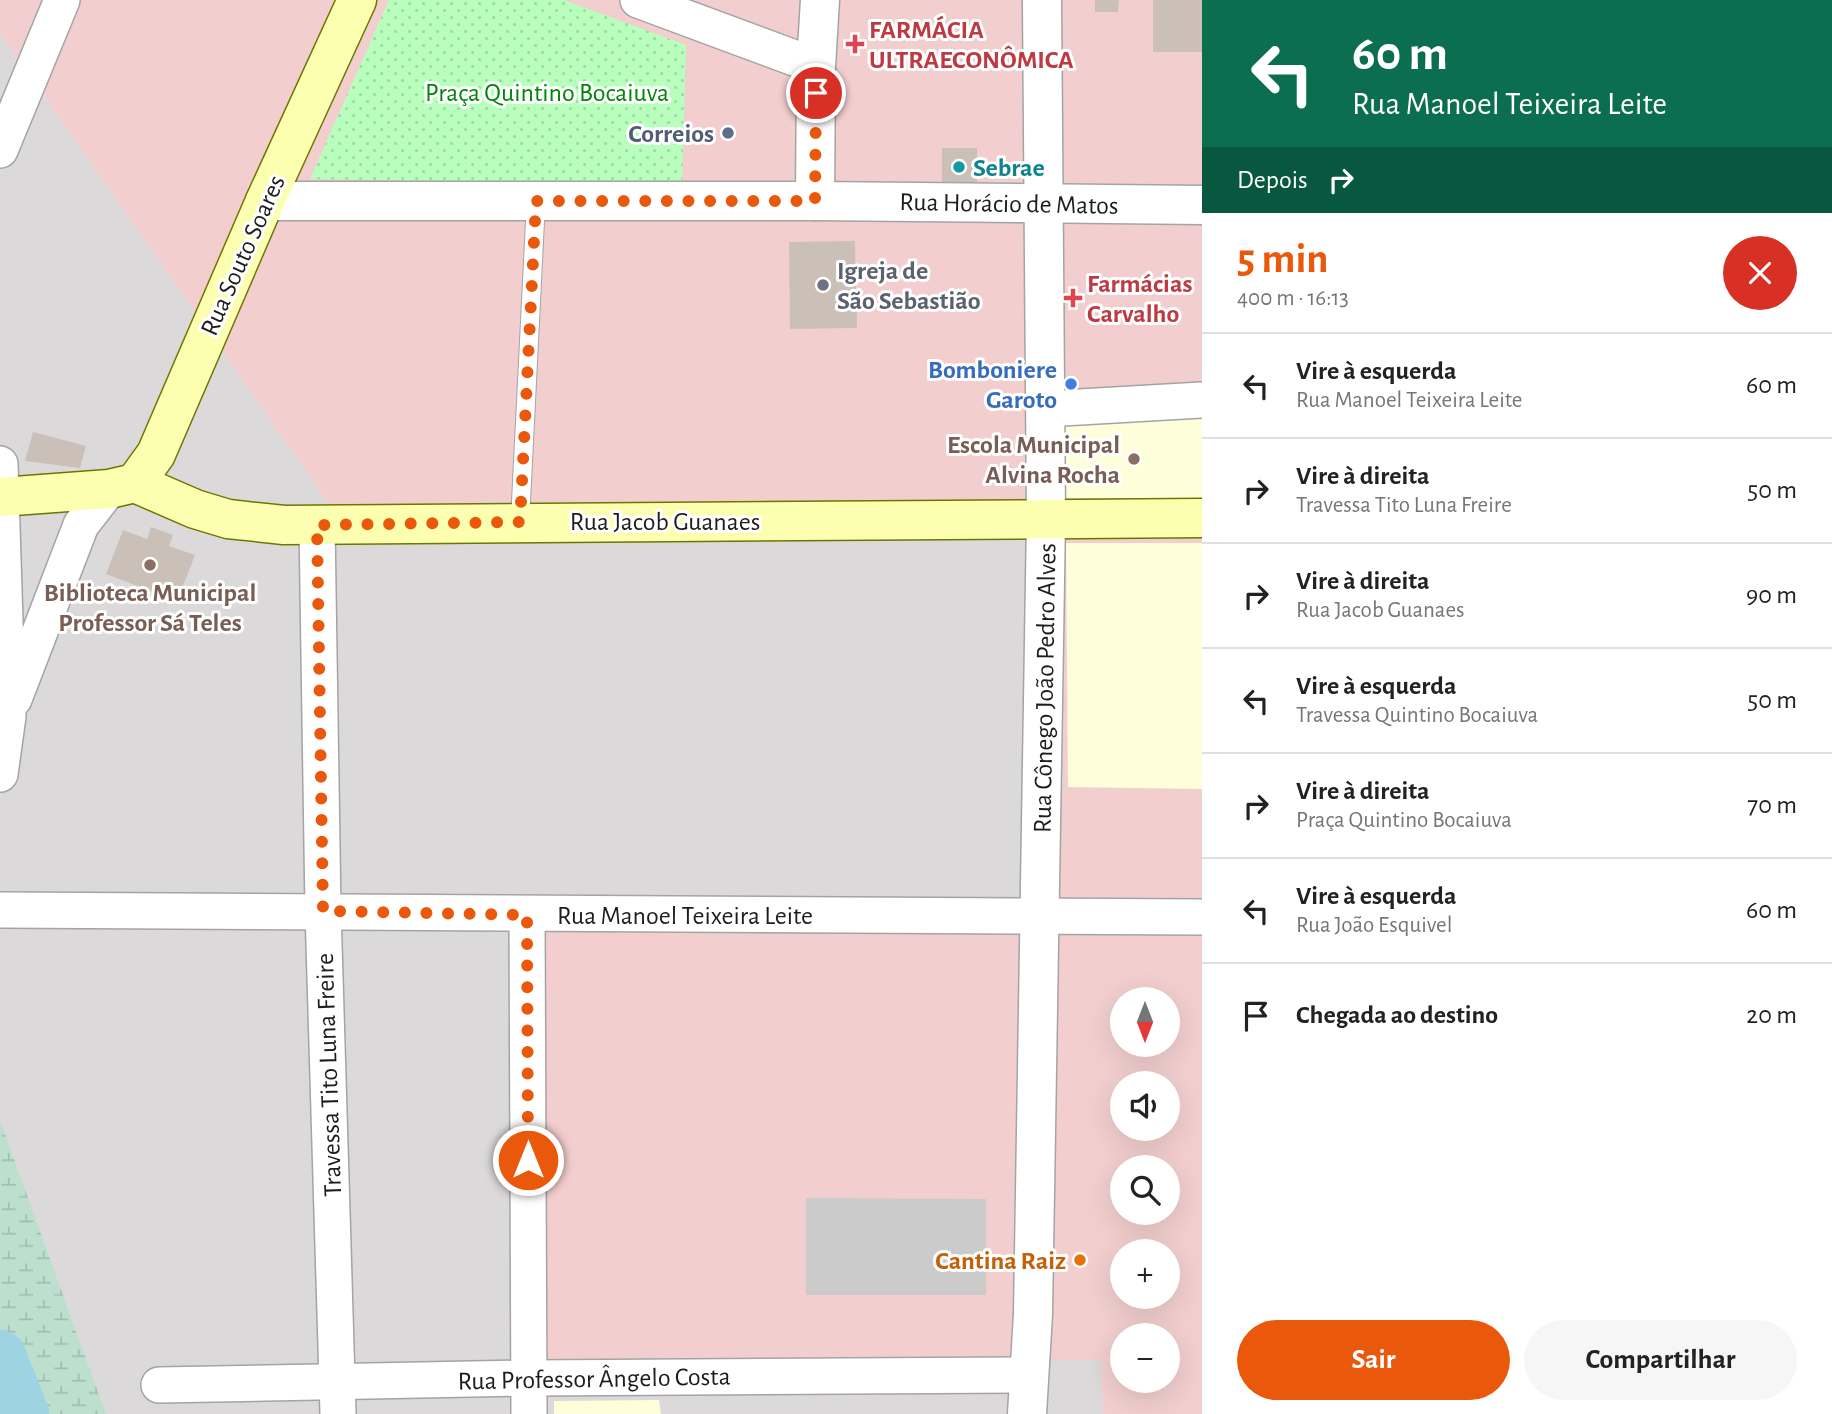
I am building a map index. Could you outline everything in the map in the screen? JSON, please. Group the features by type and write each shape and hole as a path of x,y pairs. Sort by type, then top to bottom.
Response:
{"main road":[{"name":"Rua Souto Soares","path":"1,486 133,475 265,201 357,0"},
{"name":"Rua Jacob Guanaes","path":"133,475 169,480 195,509 228,519 284,525 1202,518"}],"street":[{"path":"0,149 62,0"},
{"path":"638,0 816,66"},
{"path":"265,201 815,201 816,66 820,0"},
{"name":"Rua Cônego João Pedro Alves","path":"1027,1414 1033,1314 1046,518 1042,0"},
{"name":"Rua Horácio de Matos","path":"815,201 1202,205"},
{"path":"1045,409 1202,400"},
{"name":"Rua Souto Soares","path":"8,716 81,524 133,475"},
{"name":"Rua Souto Soares","path":"0,774 8,716 1,486"},
{"name":"Travessa Tito Luna Freire","path":"317,525 323,911 337,1398"},
{"name":"Rua Manoel Teixeira Leite","path":"0,911 1202,917"},
{"path":"527,915 529,1414"},
{"path":"1029,1375 1057,1414"},
{"name":"Rua Professor Ângelo Costa","path":"159,1385 337,1398 529,1378 1029,1375"}],"lane":[{"path":"520,522 536,201"}],"shaded area":[{"path":"0,0 1202,0 1202,1414 1103,1414 1101,1360 545,1364 545,923 1029,906 1035,532 345,527 0,33"},
{"path":"0,33 345,527 1035,531 1029,907 999,1359 1102,1360 1103,1414 106,1414 0,1120"},
{"name":"Escola Municipal Alvina Rocha","path":"1202,412 1202,498 1066,498 1065,420"},
{"path":"1066,543 1202,543 1202,789 1068,787"},
{"path":"806,1198 986,1199 986,1295 806,1295"},
{"path":"659,1400 661,1414 554,1414 554,1401"}],"green space":[{"name":"Praça Quintino Bocaiuva","path":"389,0 564,0 686,45 682,185 310,179"},
{"path":"0,1120 106,1414 0,1414"}],"building":[{"path":"1095,0 1119,0 1118,12 1095,12"},
{"path":"1153,0 1202,0 1202,52 1153,52"},
{"name":"Sebrae","path":"942,148 977,148 977,186 942,186"},
{"name":"Igreja de São Sebastião","path":"855,241 857,328 790,329 789,242"},
{"path":"33,432 86,446 80,468 25,461"},
{"name":"Biblioteca Municipal Professor Sá Teles","path":"151,527 173,535 169,546 195,555 177,601 106,574 123,530 147,539"}],"waterway":[{"path":"0,1356 23,1414"}],"place":[{"name":"FARMÁCIA ULTRAECONÔMICA","path":"855,44"},
{"name":"Correios","path":"728,133"},
{"name":"Sebrae","path":"959,167"},
{"name":"Igreja de São Sebastião","path":"823,285"},
{"name":"Farmácias Carvalho","path":"1073,298"},
{"name":"Bomboniere Garoto","path":"1071,384"},
{"name":"Escola Municipal Alvina Rocha","path":"1134,459"},
{"name":"Biblioteca Municipal Professor Sá Teles","path":"150,565"},
{"name":"Cantina Raiz","path":"1080,1260"}],"route":[{"path":"528,1160 527,915 323,911 317,525 520,522 536,201 815,201 816,93"}]}
